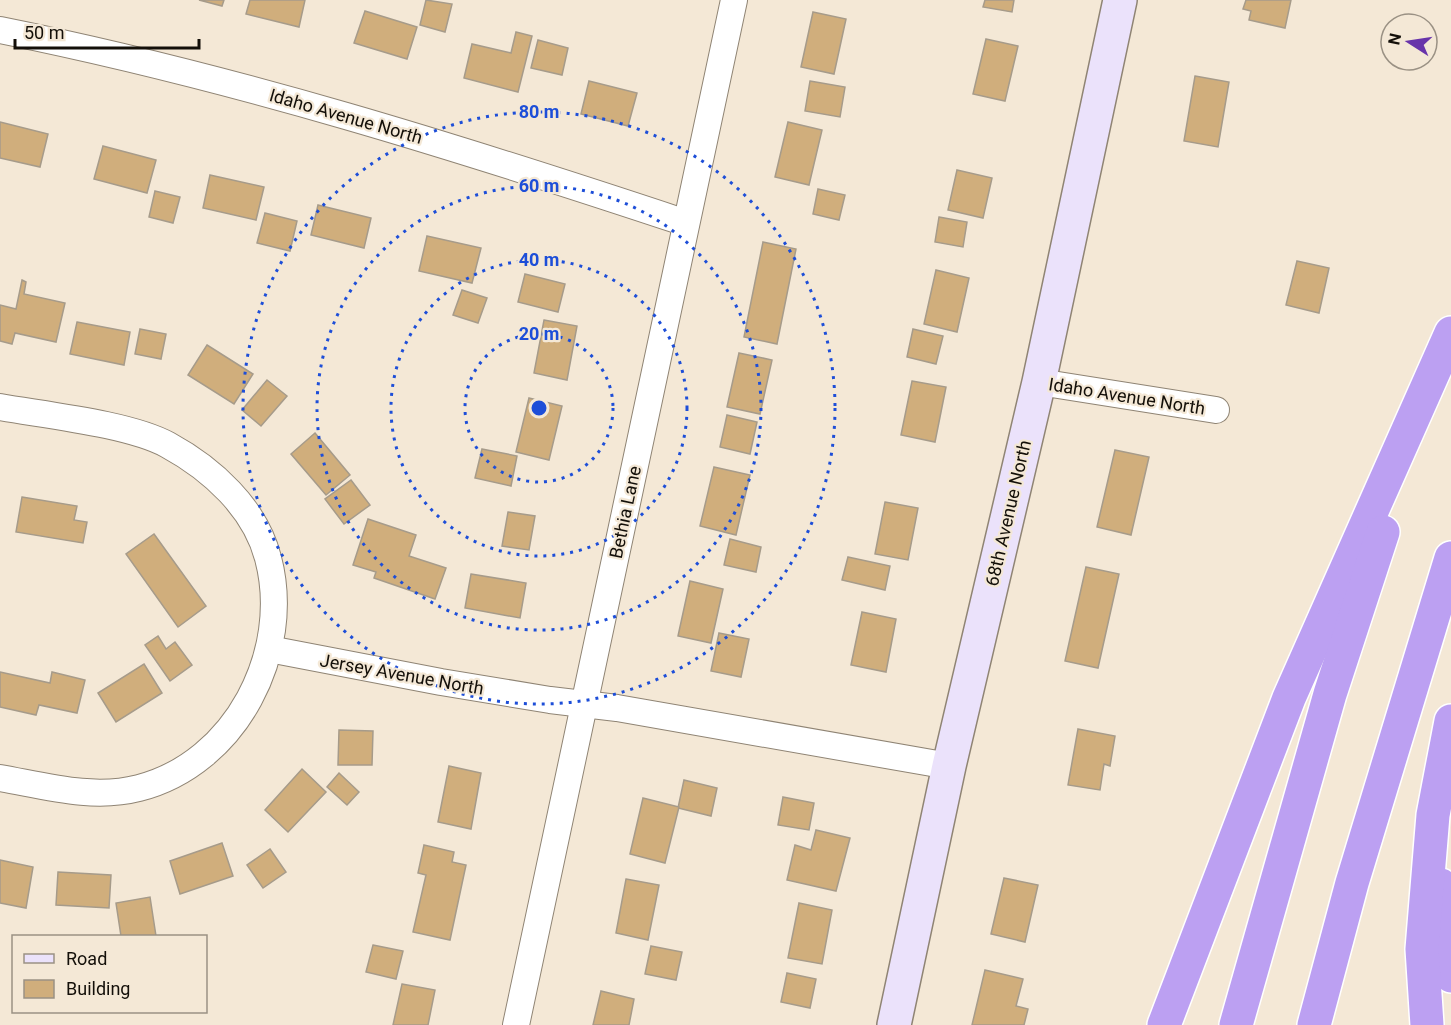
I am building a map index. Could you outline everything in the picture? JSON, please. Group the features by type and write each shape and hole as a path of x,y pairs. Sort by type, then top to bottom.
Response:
{"highway":[{"path":"1164,1025 1289,698 1451,333"},
{"path":"1236,1025 1330,694 1390,510 1451,341"},
{"path":"1314,1025 1352,883 1451,558"},
{"path":"1426,1025 1422,950 1433,815 1451,721"},
{"path":"1433,815 1451,976"}],"street":[{"name":"Bethia Lane","path":"516,1025 734,0"},
{"name":"68th Avenue North","path":"894,1025 949,766 1039,382 1120,0"},
{"name":"Idaho Avenue North","path":"0,30 105,51 308,104 508,164 686,223"},
{"name":"Idaho Avenue North","path":"1039,382 1216,410"},
{"path":"0,406 129,431 166,444 199,464 227,488 251,521 268,556 273,584 269,649 256,688 235,724 208,753 177,773 140,788 100,793 0,778"},
{"name":"Jersey Avenue North","path":"269,649 463,685 949,766"}],"building":[{"path":"199,0 224,0 222,6"},
{"path":"250,0 305,0 299,27 246,14"},
{"path":"426,0 452,4 445,32 420,25"},
{"path":"985,0 1014,0 1012,12 983,7"},
{"path":"1246,0 1291,0 1285,28 1249,20 1251,11 1243,9"},
{"path":"365,11 417,27 407,59 354,43"},
{"path":"813,12 846,19 834,74 801,67"},
{"path":"516,32 532,36 518,92 464,78 472,44 511,53"},
{"path":"986,39 1018,46 1005,101 973,94"},
{"path":"538,40 568,48 562,75 531,68"},
{"path":"1195,76 1229,82 1218,147 1184,141"},
{"path":"589,81 637,93 628,126 581,114"},
{"path":"810,81 845,87 840,117 805,111"},
{"path":"0,122 48,134 40,167 0,158"},
{"path":"788,122 822,130 809,185 775,177"},
{"path":"103,146 156,160 147,193 94,179"},
{"path":"957,170 992,178 983,218 948,210"},
{"path":"210,175 264,187 256,220 203,208"},
{"path":"818,189 845,195 839,220 813,214"},
{"path":"155,191 180,197 173,223 149,217"},
{"path":"318,205 371,218 364,248 311,235"},
{"path":"265,213 297,221 290,251 257,243"},
{"path":"939,217 967,222 963,247 935,242"},
{"path":"427,236 481,248 472,283 419,271"},
{"path":"763,242 796,249 777,344 744,337"},
{"path":"1297,261 1329,268 1319,313 1286,305"},
{"path":"936,270 969,278 957,332 924,324"},
{"path":"525,274 565,284 558,312 518,302"},
{"path":"22,280 26,282 24,294 65,303 56,342 15,333 12,344 0,341 0,305 16,309"},
{"path":"462,290 487,298 478,323 453,315"},
{"path":"544,320 577,326 567,380 534,373"},
{"path":"77,322 130,332 124,365 70,354"},
{"path":"140,329 166,334 161,359 135,354"},
{"path":"913,329 943,336 936,364 907,357"},
{"path":"207,345 253,374 234,404 188,375"},
{"path":"739,353 772,360 760,414 727,407"},
{"path":"267,380 287,396 261,426 242,410"},
{"path":"912,381 946,387 935,442 901,435"},
{"path":"529,398 562,406 549,460 516,452"},
{"path":"727,415 757,422 750,454 720,447"},
{"path":"315,433 350,475 326,495 291,454"},
{"path":"482,449 517,456 511,486 475,478"},
{"path":"1115,450 1149,457 1131,535 1097,527"},
{"path":"714,467 750,475 736,535 700,526"},
{"path":"351,480 370,505 344,524 325,499"},
{"path":"22,497 77,506 74,520 87,522 83,543 16,532"},
{"path":"885,502 918,508 908,560 875,554"},
{"path":"508,512 535,516 529,550 502,546"},
{"path":"368,519 416,535 409,556 446,568 435,599 374,578 376,572 353,565"},
{"path":"154,534 206,606 178,627 126,554"},
{"path":"730,539 761,547 756,572 724,565"},
{"path":"848,557 890,566 885,590 842,580"},
{"path":"1086,567 1119,574 1098,668 1065,661"},
{"path":"471,574 526,583 520,618 465,608"},
{"path":"690,581 723,589 711,643 678,636"},
{"path":"862,612 896,619 886,672 851,665"},
{"path":"719,633 749,639 741,677 711,671"},
{"path":"158,636 166,649 175,642 192,665 170,681 145,645"},
{"path":"144,664 162,693 116,722 98,693"},
{"path":"0,672 50,683 52,672 85,680 77,713 39,705 36,715 0,707"},
{"path":"1078,729 1115,736 1110,766 1104,764 1100,790 1068,785"},
{"path":"339,730 373,731 372,765 338,765"},
{"path":"449,766 481,773 471,829 438,822"},
{"path":"302,769 326,792 288,832 265,810"},
{"path":"339,773 359,792 347,805 327,787"},
{"path":"684,780 717,788 711,816 678,808"},
{"path":"783,797 814,803 809,830 778,825"},
{"path":"643,798 679,807 665,863 630,854"},
{"path":"816,830 850,838 836,891 787,880 795,845 811,850"},
{"path":"222,843 233,876 180,894 170,861"},
{"path":"424,845 454,852 452,862 466,865 450,940 413,932 426,875 418,873"},
{"path":"270,849 286,872 263,888 247,865"},
{"path":"0,860 33,867 26,908 0,903"},
{"path":"58,872 111,875 109,908 56,905"},
{"path":"1004,878 1038,885 1025,942 991,934"},
{"path":"626,879 659,885 648,940 616,933"},
{"path":"150,897 156,935 121,935 116,903"},
{"path":"799,903 832,910 822,964 788,958"},
{"path":"373,945 403,951 396,979 366,972"},
{"path":"651,946 682,952 676,980 645,974"},
{"path":"985,970 1023,979 1016,1006 1028,1009 1024,1025 972,1025"},
{"path":"787,973 816,979 810,1008 781,1002"},
{"path":"402,984 435,990 428,1025 393,1025"},
{"path":"601,991 634,999 629,1025 593,1025"}]}
